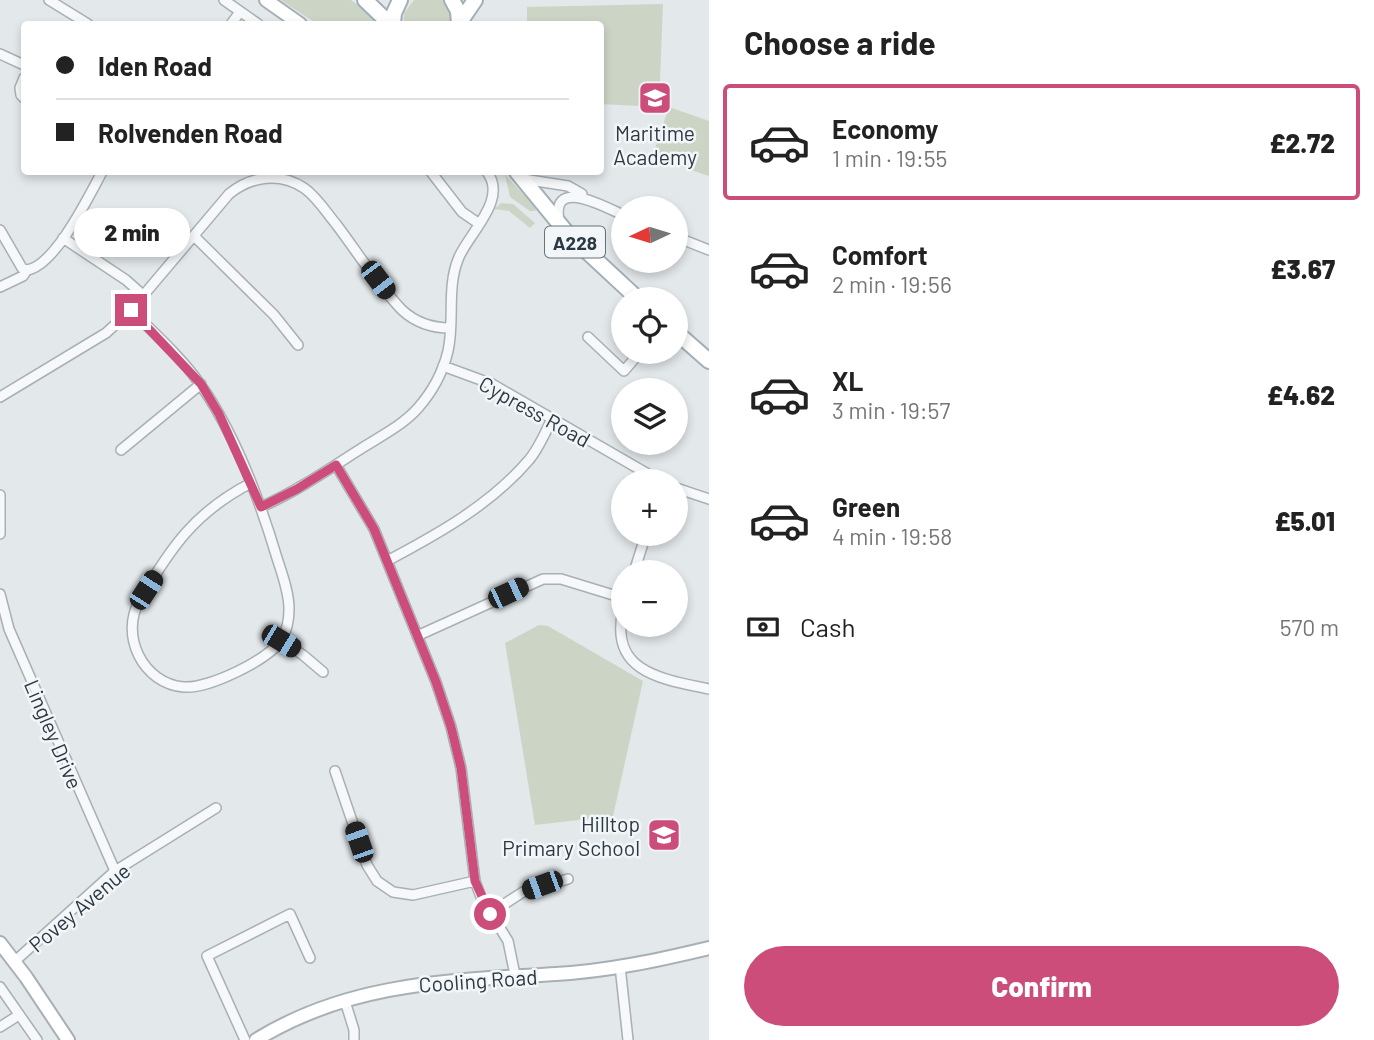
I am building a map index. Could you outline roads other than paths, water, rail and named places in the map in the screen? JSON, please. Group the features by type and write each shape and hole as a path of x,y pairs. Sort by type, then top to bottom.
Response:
{"main road":[{"path":"266,0 296,21"},
{"path":"365,0 389,21"},
{"path":"393,21 400,0"},
{"path":"452,0 458,11 459,21"},
{"path":"460,21 475,0"},
{"name":"A228","path":"520,175 559,225 624,287"},
{"path":"688,343 709,361"},
{"path":"0,943 68,1040"},
{"name":"Cooling Road","path":"256,1040 279,1026 375,991 411,984 558,974 620,966 709,948"}],"street":[{"path":"48,0 83,21"},
{"path":"224,0 254,21"},
{"path":"233,21 240,12"},
{"path":"0,54 21,64"},
{"path":"0,287 23,276 27,270 34,268 54,252 100,175"},
{"path":"0,397 95,340 144,296 223,200 236,189 268,175 288,180 310,193 396,303 410,317 428,326 450,328"},
{"path":"434,175 462,212 478,223"},
{"path":"261,507 297,489 396,426 416,411 431,390 448,349 451,295 456,266 492,200 494,187 488,175"},
{"path":"520,175 568,186 596,203"},
{"path":"559,225 558,210 569,197 578,195 611,210"},
{"path":"0,230 22,268 27,270"},
{"path":"194,236 274,315 298,345"},
{"path":"63,238 144,296"},
{"path":"688,242 709,250"},
{"path":"131,310 201,384 219,414 251,483 261,507 289,600 289,619 281,641 269,654 203,685 184,687 162,680 139,658 132,635 132,619 137,604 185,531 218,502 251,483"},
{"path":"588,337 611,359"},
{"path":"617,364 624,371 630,364"},
{"name":"Cypress Road","path":"443,366 492,384 639,469"},
{"path":"121,450 201,384"},
{"path":"387,561 431,537 493,496 530,460 552,419"},
{"path":"336,465 374,529 436,682 458,754 475,881 490,914 508,941 515,975"},
{"path":"688,492 709,499"},
{"path":"0,495 0,534"},
{"path":"417,636 541,579 561,579 611,594"},
{"name":"Lingley Drive","path":"0,594 9,629 115,872"},
{"path":"620,637 622,646 634,664 665,680 709,689"},
{"path":"281,641 323,672"},
{"path":"335,771 367,865 377,881 393,892 412,895 475,881"},
{"name":"Povey Avenue","path":"14,962 115,872 216,808"},
{"path":"490,914 523,892 568,879"},
{"path":"246,1040 207,956 290,914 310,958"},
{"path":"620,966 628,1040"},
{"path":"0,988 37,1040"},
{"path":"345,1001 354,1030 354,1040"},
{"path":"0,1027 19,1015"}],"place":[{"name":"Maritime Academy","path":"655,98"},
{"name":"Hilltop Primary School","path":"664,835"}]}
